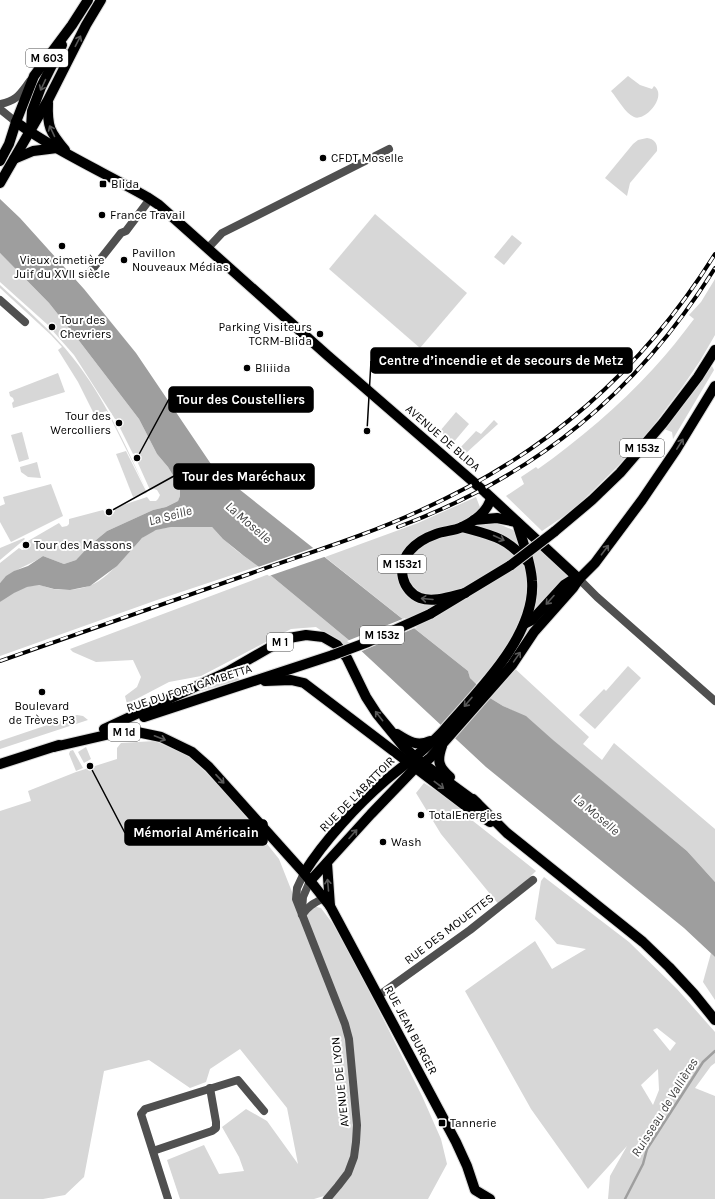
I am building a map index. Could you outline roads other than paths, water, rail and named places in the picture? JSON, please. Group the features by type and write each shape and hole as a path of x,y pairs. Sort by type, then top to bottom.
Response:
{"main road":[{"name":"M 603","path":"0,161 9,144 34,76 88,0"},
{"name":"M 603","path":"0,183 48,100 86,25 101,0"},
{"name":"M 603","path":"30,132 32,111 41,87 72,24"},
{"name":"AVENUE DE BLIDA","path":"48,100 48,120 51,131 70,156"},
{"name":"M 603","path":"14,160 20,131 16,122"},
{"name":"AVENUE DE BLIDA","path":"16,122 70,156 150,199 208,248 327,355 491,498 579,579"},
{"path":"14,160 33,151 57,148"},
{"name":"M 153z","path":"465,593 511,565 554,532 592,500 620,473 663,423 698,377 715,350"},
{"path":"495,678 512,665 534,632 573,588 579,579 588,572 595,563 642,500 676,450 715,386"},
{"name":"M 153z1","path":"465,593 437,599 420,598 411,592 404,583 402,571 404,559 407,553 417,544 436,534 462,527 474,520 486,510 491,498"},
{"name":"M 153z1","path":"474,520 497,518 517,522"},
{"path":"495,678 517,640 524,624 532,590 529,563 517,522"},
{"name":"M 153z1","path":"462,527 493,535 503,540 516,549 529,563"},
{"path":"524,624 532,620 564,585 572,580 579,579"},
{"name":"RUE DU FORT GAMBETTA","path":"54,747 104,729 253,682 368,642 430,614 465,593"},
{"name":"M 1","path":"104,729 227,672 289,638 306,635 323,637 337,645 347,658 366,697 377,714 416,762 471,810 507,833 643,942 674,972 715,1020"},
{"name":"RUE DE L'ABATTOIR","path":"307,877 316,853 364,802 416,762 439,742 495,678"},
{"name":"M 1","path":"253,682 291,680 304,683 477,803"},
{"name":"M 1","path":"390,729 410,742 418,744 439,742 439,763 442,771 507,833"},
{"name":"M 1d","path":"54,747 119,732 137,732 161,737 192,752 226,785 307,877"},
{"name":"M 1","path":"0,764 54,747"},
{"name":"RUE DE L'ABATTOIR","path":"307,877 327,863 416,762"},
{"path":"327,863 327,902"},
{"name":"RUE JEAN BURGER","path":"307,877 327,902 456,1142 467,1166 475,1195 490,1199"}],"street":[{"path":"0,104 9,102 16,98 34,76"},
{"path":"0,109 16,122"},
{"path":"208,248 222,232 389,149"},
{"path":"91,271 121,233 126,231 150,199"},
{"path":"0,300 25,322"},
{"name":"AVENUE DE BLIDA","path":"579,579 597,597 715,701"},
{"name":"AVENUE DE LYON","path":"307,877 297,888 296,899 347,1031 357,1125 354,1157 348,1173 326,1199"},
{"name":"RUE DES MOUETTES","path":"378,996 470,930 533,880"},
{"path":"302,915 306,908 311,905 327,902"},
{"path":"168,1199 141,1114 145,1109 238,1080 264,1111"},
{"path":"153,1151 212,1131 216,1128 210,1088"}],"water":[{"path":"0,199 20,218 84,289 136,353 215,470 468,671 470,678 490,698 503,706 526,716 687,851 715,882 715,957 684,928 486,767 356,646 269,574 223,539 212,527 171,527 156,530 142,538 117,566 90,586 70,590 54,589 39,585 27,587 0,602 0,583 6,576 14,571 28,566 43,556 64,564 76,560 90,545 107,531 153,510 166,507 178,501 180,490 168,467 157,454 139,419 49,303 0,253"}],"waterway":[{"name":"Ruisseau de Vallières","path":"625,1199 643,1164 647,1149 703,1062 715,1051"}],"railway":[{"path":"0,661 357,536 399,520 465,489 508,464 549,436 587,405 622,372 656,336 715,254"},
{"path":"398,527 448,506 495,482 539,455 579,425 617,392 652,354 684,313 715,268"}],"place":[{"name":"CFDT Moselle","path":"323,158"},
{"name":"Blida","path":"103,184"},
{"name":"France Travail","path":"102,215"},
{"name":"Vieux cimetière Juif du XVII siècle","path":"62,246"},
{"name":"Pavillon Nouveaux Médias","path":"124,260"},
{"name":"Tour des Chevriers","path":"52,327"},
{"name":"Parking Visiteurs TCRM-Blida","path":"320,334"},
{"name":"Bliiida","path":"247,368"},
{"name":"Tour des Wercolliers","path":"119,423"},
{"name":"Centre d’incendie et de secours de Metz","path":"367,431"},
{"name":"Tour des Coustelliers","path":"137,458"},
{"name":"Tour des Maréchaux","path":"109,512"},
{"name":"Tour des Massons","path":"26,545"},
{"name":"Boulevard de Trèves P3","path":"42,692"},
{"name":"Mémorial Américain","path":"90,766"},
{"name":"TotalEnergies","path":"421,815"},
{"name":"Wash","path":"383,842"},
{"name":"Tannerie","path":"442,1123"}],"water label":[{"name":"La Seille","path":"170,515"},
{"name":"La Moselle","path":"249,522"},
{"name":"La Moselle","path":"597,814"}]}
